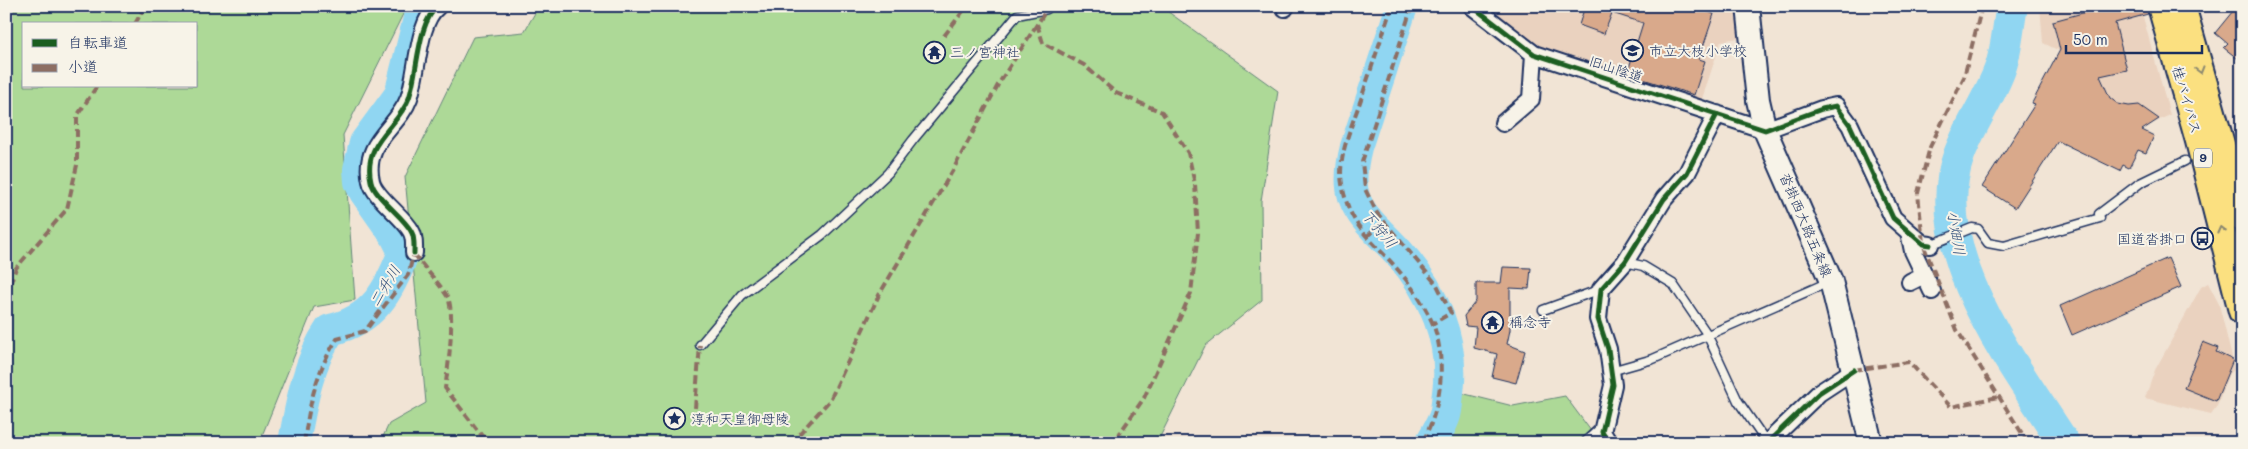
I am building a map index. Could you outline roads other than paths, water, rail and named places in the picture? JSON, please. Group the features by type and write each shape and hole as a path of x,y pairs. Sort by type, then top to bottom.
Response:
{"highway":[{"name":"桂バイパス","path":"2161,6 2199,141 2242,311"},
{"name":"桂バイパス","path":"2182,6 2242,218"}],"main road":[{"name":"沓掛西大路五条線","path":"1748,6 1758,100 1766,130 1831,281 1871,443"}],"street":[{"path":"414,253 413,232 371,185 368,169 378,139 408,101 415,79 426,22 438,6"},
{"name":"旧山陰道","path":"1472,6 1534,54 1766,130"},
{"path":"1503,124 1531,99 1534,54"},
{"path":"1766,130 1822,109 1836,106 1850,125 1893,218 1923,244 1930,246"},
{"path":"1590,443 1606,437 1613,385 1608,349 1598,319 1600,289 1625,262 1664,199 1687,173 1717,114"},
{"path":"1909,232 1917,278 1932,291"},
{"path":"1767,443 1819,393 1854,370"}],"lane":[{"path":"700,345 742,295 822,235 888,173 913,140 1017,15 1047,9 1048,6"},
{"path":"1930,246 1972,228 1978,229 1988,243 2004,246 2100,218 2099,214 2140,183 2185,161"},
{"path":"1625,262 1643,266 1673,284 1707,334 1738,401 1767,443"},
{"path":"1611,371 1653,359 1831,281"},
{"path":"1543,310 1600,289"}],"waterway":[{"name":"二升川","path":"294,443 306,384 322,342 330,330 358,319 378,302 386,291 404,252 396,236 365,192 360,182 359,169 365,143 400,95 420,14 425,6"},
{"name":"下狩川","path":"1402,6 1356,147 1351,178 1357,205 1374,227 1399,253 1422,284 1439,318 1445,336 1449,374 1447,407 1442,422 1431,443"},
{"name":"小畑川","path":"2012,6 2006,46 2000,69 1959,155 1951,192 1954,230 1964,268 1980,306 2022,379 2064,443"}],"place":[{"name":"市立大枝小学校","path":"1633,51"},
{"name":"三ノ宮神社","path":"934,52"},
{"name":"国道沓掛口","path":"2203,239"},
{"name":"稱念寺","path":"1493,322"},
{"name":"淳和天皇御母陵","path":"675,419"}]}
